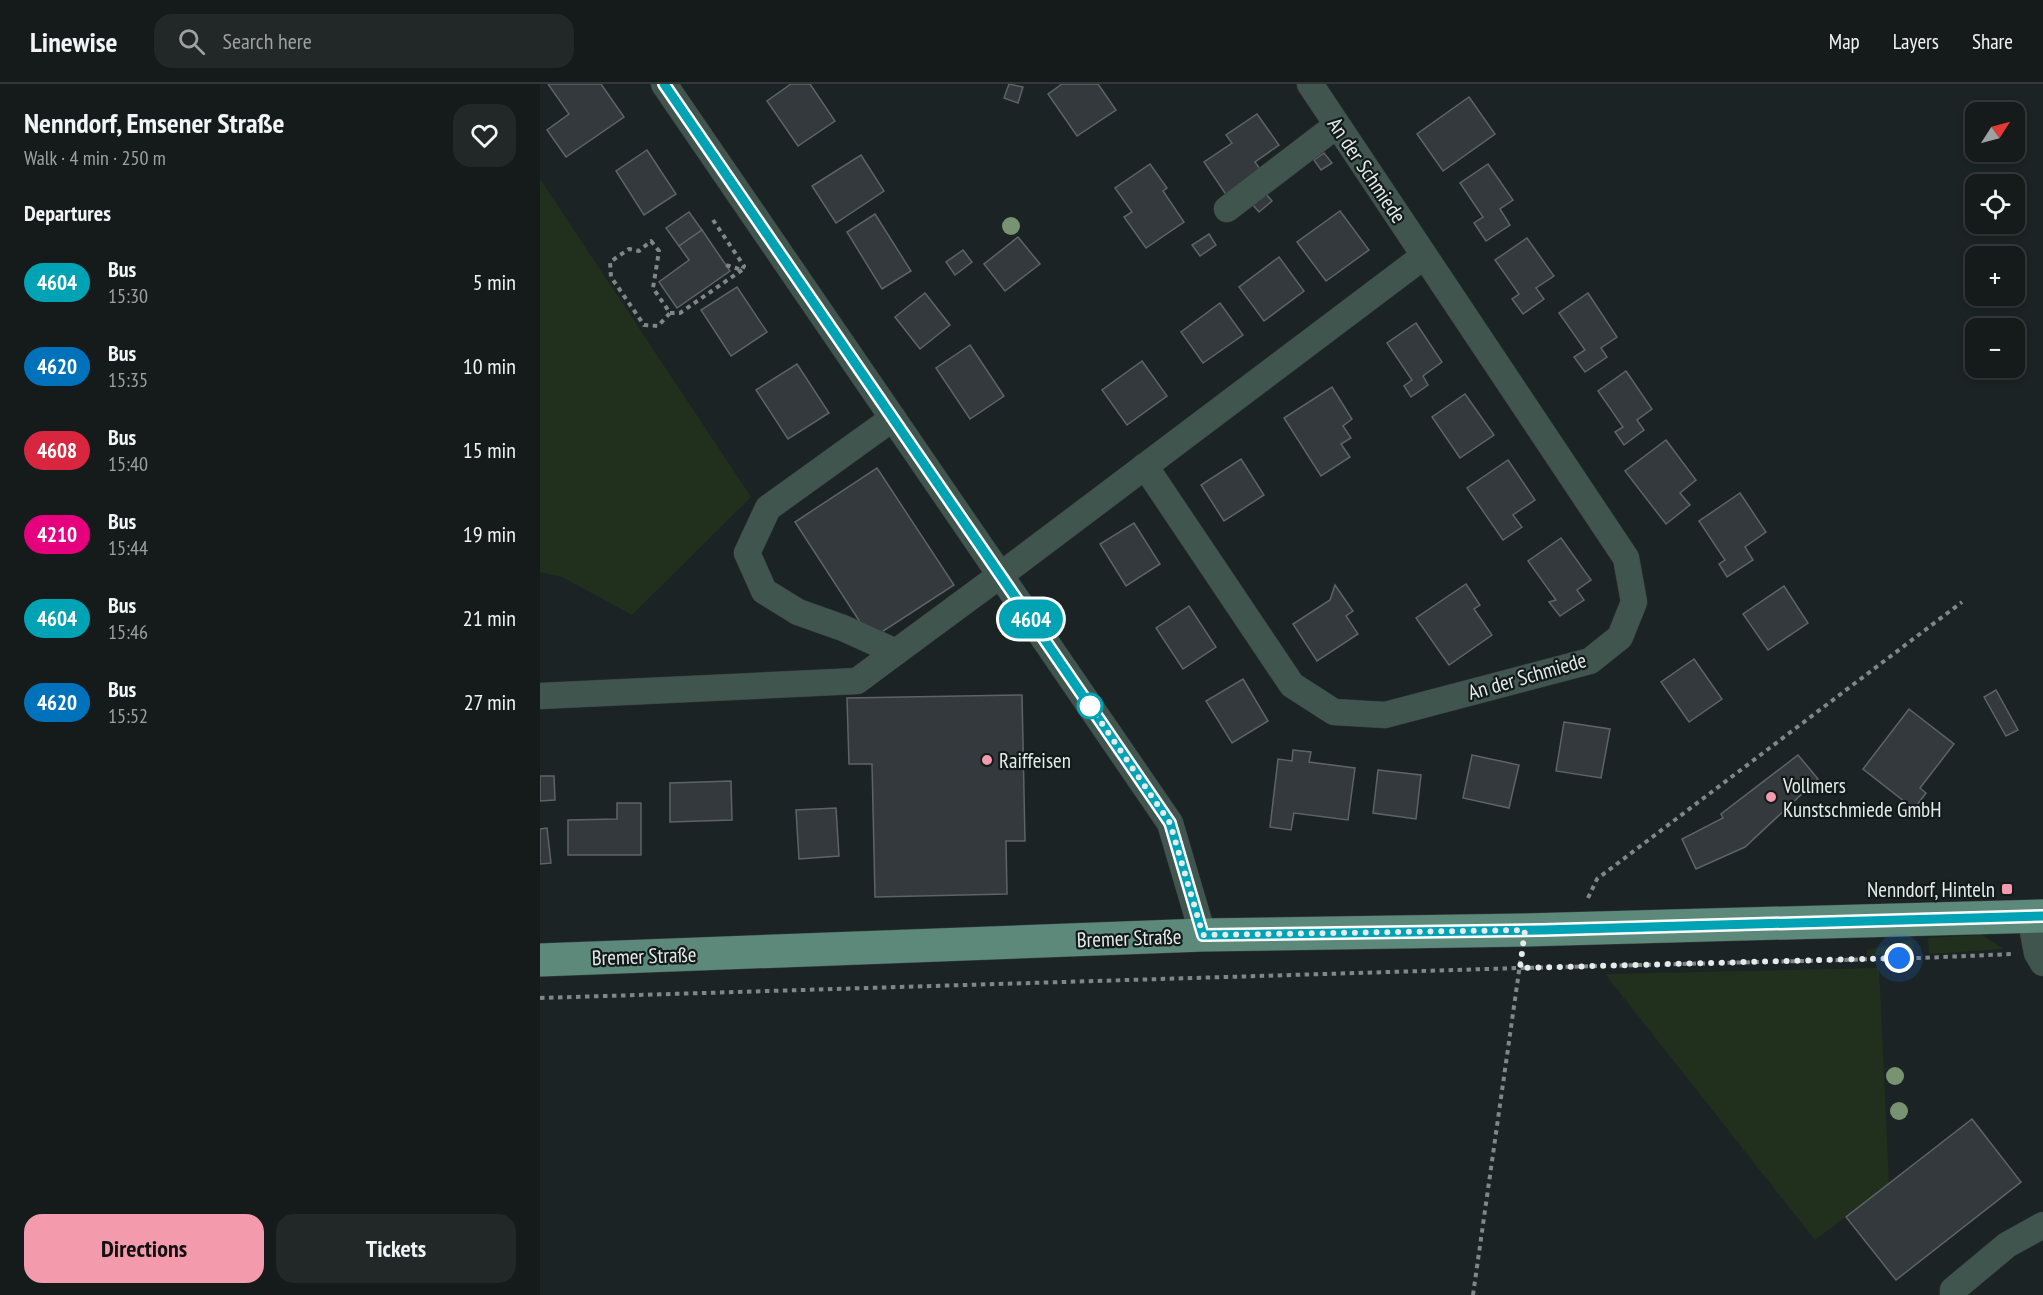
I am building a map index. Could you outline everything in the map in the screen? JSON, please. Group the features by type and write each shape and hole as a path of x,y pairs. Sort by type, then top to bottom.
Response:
{"main road":[{"name":"Bremer Straße","path":"540,960 1203,935 1574,929 2037,916"}],"street":[{"path":"664,84 1170,823 1203,935"},
{"name":"An der Schmiede","path":"1145,466 1292,685 1334,712 1385,715 1590,661 1620,637 1634,602 1626,558 1310,84"},
{"path":"1227,209 1337,125"},
{"path":"540,696 857,681 1424,256"},
{"path":"893,418 768,508 747,553 764,591 798,612 843,628 896,652"},
{"path":"2037,916 2040,958"},
{"path":"1953,1295 1953,1290 2007,1245 2043,1225"}],"path":[{"path":"670,313 652,288 659,251 651,242 639,251 629,249 610,262 611,277 644,325 658,326 670,313 680,312 742,270 744,266 713,220"},
{"path":"726,265 742,270"},
{"path":"1574,929 1597,879 1962,602"},
{"path":"1473,1295 1525,930"},
{"path":"540,998 1520,968 1921,958 2040,958"}],"green space":[{"path":"540,179 751,497 632,615 562,577 540,572"},
{"path":"1982,935 2004,949 1929,954 1928,938"},
{"path":"1911,940 1914,952 1867,956 1867,950"},
{"path":"1879,968 1889,1184 1815,1240 1605,974"}],"building":[{"path":"548,84 601,84 624,117 566,157 547,130 569,114"},
{"path":"791,84 810,84 835,121 798,146 767,101"},
{"path":"1009,84 1023,87 1018,103 1004,98"},
{"path":"1062,84 1098,84 1116,110 1077,136 1048,94"},
{"path":"1469,97 1495,134 1443,171 1417,134"},
{"path":"1257,114 1279,145 1255,162 1262,172 1227,196 1204,162 1232,143 1226,135"},
{"path":"647,150 676,194 644,215 616,171"},
{"path":"1324,153 1332,163 1321,170 1314,160"},
{"path":"861,155 884,191 836,223 812,186"},
{"path":"1150,164 1167,188 1163,191 1184,222 1146,248 1124,217 1132,212 1115,188"},
{"path":"1488,164 1513,200 1500,209 1510,225 1486,241 1474,223 1483,217 1460,183"},
{"path":"1265,193 1272,201 1259,212 1252,204"},
{"path":"1340,211 1369,250 1326,281 1297,242"},
{"path":"689,212 702,230 679,246 666,228"},
{"path":"875,214 911,271 882,289 847,232"},
{"path":"702,230 730,271 677,308 659,282 689,260 679,246"},
{"path":"1209,234 1216,245 1200,256 1192,245"},
{"path":"1018,237 1040,264 1005,291 984,264"},
{"path":"1527,238 1554,276 1536,288 1544,299 1523,314 1512,299 1519,294 1495,260"},
{"path":"963,250 972,262 955,275 946,262"},
{"path":"1279,257 1304,291 1264,321 1239,287"},
{"path":"737,287 767,332 731,356 701,310"},
{"path":"925,293 950,325 920,349 895,317"},
{"path":"1588,293 1617,337 1601,348 1607,357 1585,372 1574,357 1585,350 1559,313"},
{"path":"1220,303 1243,335 1203,363 1181,332"},
{"path":"1416,323 1442,362 1423,376 1428,385 1411,397 1404,386 1412,380 1387,343"},
{"path":"970,345 1004,396 970,419 936,368"},
{"path":"1142,361 1167,396 1127,425 1102,390"},
{"path":"797,364 829,413 788,439 756,390"},
{"path":"1626,371 1652,409 1637,420 1644,430 1624,445 1615,432 1623,427 1598,391"},
{"path":"1332,387 1352,419 1343,426 1351,438 1341,444 1350,457 1321,476 1284,418"},
{"path":"1465,394 1494,435 1460,458 1432,417"},
{"path":"1666,440 1696,480 1680,493 1690,505 1666,524 1625,471"},
{"path":"1241,459 1264,495 1224,521 1201,485"},
{"path":"1508,460 1535,500 1513,515 1522,527 1503,540 1467,488"},
{"path":"877,468 954,585 871,639 795,522"},
{"path":"1740,493 1766,532 1745,547 1753,560 1727,577 1719,564 1725,560 1699,521"},
{"path":"1134,523 1160,564 1126,586 1100,544"},
{"path":"1561,538 1591,580 1577,590 1584,600 1560,616 1549,602 1556,600 1528,561"},
{"path":"1466,584 1480,605 1474,609 1492,635 1449,665 1416,618"},
{"path":"1335,585 1353,611 1346,616 1358,634 1317,661 1293,624 1330,600"},
{"path":"1784,586 1808,623 1768,650 1743,614"},
{"path":"1189,606 1216,647 1183,669 1156,628"},
{"path":"1694,659 1722,699 1689,722 1661,682"},
{"path":"1243,679 1268,721 1232,743 1206,701"},
{"path":"1996,690 2018,730 2006,736 1984,697"},
{"path":"1022,695 1025,841 1006,841 1007,894 875,897 872,764 849,764 847,698"},
{"path":"1909,709 1954,744 1920,788 1926,793 1914,809 1863,769"},
{"path":"1564,722 1610,729 1601,778 1556,771"},
{"path":"1293,750 1311,752 1309,762 1355,768 1348,820 1294,813 1291,830 1270,827 1278,759 1292,761"},
{"path":"1472,755 1519,765 1509,808 1463,798"},
{"name":"Vollmers Kunstschmiede GmbH","path":"1798,755 1818,779 1745,847 1696,869 1682,839 1723,818 1721,814"},
{"path":"1378,770 1421,775 1416,819 1373,813"},
{"path":"540,776 554,776 555,800 540,801"},
{"path":"731,781 732,820 670,822 670,783"},
{"path":"617,803 641,803 641,855 568,855 568,820 617,819"},
{"path":"836,808 839,856 799,859 796,810"},
{"path":"547,828 551,863 540,864 540,829"},
{"path":"1972,1119 2021,1182 1896,1280 1846,1217"}],"bus line":[{"name":"4604","path":"664,84 1170,823 1203,935 1542,930 2043,916"}],"place":[{"name":"Raiffeisen","path":"987,760"},
{"name":"Vollmers Kunstschmiede GmbH","path":"1771,797"},
{"name":"Nenndorf, Hinteln","path":"2007,889"}],"route":[{"path":"1090,706 1170,823 1203,935 1525,930 1520,968 1899,958"}]}
